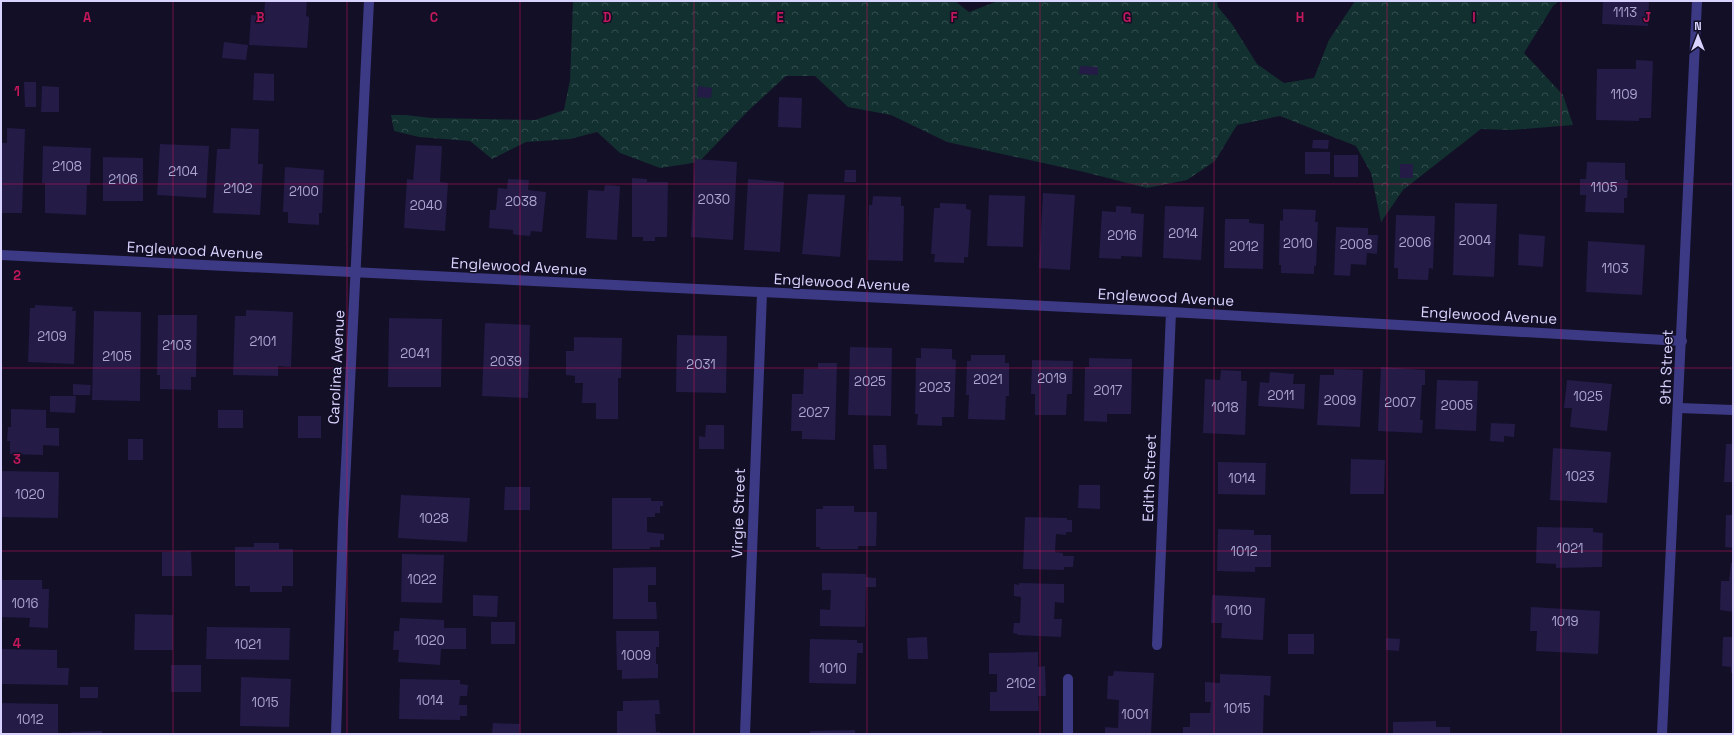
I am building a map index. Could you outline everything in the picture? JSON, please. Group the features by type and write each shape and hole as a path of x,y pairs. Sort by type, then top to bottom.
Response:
{"street":[{"name":"Carolina Avenue","path":"336,734 343,524 369,1"},
{"name":"9th Street","path":"1662,734 1679,408 1697,1"},
{"name":"Englewood Avenue","path":"1,255 1171,312 1682,341"},
{"name":"Virgie Street","path":"745,734 762,293"},
{"name":"Edith Street","path":"1157,645 1171,312"},
{"path":"1679,408 1733,410"},
{"path":"1068,679 1068,734"}],"green space":[{"path":"573,1 955,1 969,12 998,1 1217,1 1218,7 1232,24 1257,64 1284,83 1314,78 1329,40 1355,1 1559,1 1553,6 1524,53 1563,95 1573,125 1512,130 1481,129 1403,190 1381,222 1371,173 1356,146 1280,116 1237,125 1215,161 1187,180 1147,188 1084,172 947,142 891,115 848,107 815,76 786,76 748,111 699,162 660,168 620,153 597,132 570,139 526,142 492,159 470,141 419,137 394,131 391,115 431,118 535,120 564,110 570,80"}],"building":[{"path":"265,1 307,1 306,16 309,17 309,21 307,48 249,45 251,15 264,16"},
{"path":"1603,1 1649,1 1648,26 1602,24"},
{"path":"224,42 248,45 246,60 222,58"},
{"path":"1636,60 1653,61 1651,118 1639,118 1639,121 1596,120 1597,69 1636,69"},
{"path":"1080,66 1098,67 1098,75 1079,74"},
{"path":"254,73 274,74 274,101 253,100"},
{"path":"24,82 36,82 36,107 25,107"},
{"path":"42,86 59,87 59,112 41,112"},
{"path":"698,86 712,88 711,98 697,97"},
{"path":"779,97 802,98 801,128 778,127"},
{"path":"7,128 25,129 22,213 1,213 1,143 7,143"},
{"path":"231,128 259,129 258,164 263,164 260,215 213,213 217,149 230,149"},
{"path":"1313,140 1329,140 1328,149 1312,148"},
{"path":"160,144 209,146 206,198 157,195"},
{"path":"416,145 442,146 440,182 448,183 445,231 404,228 407,179 413,180"},
{"path":"43,146 91,148 90,185 87,185 86,215 45,213 45,183 42,183"},
{"path":"1305,152 1330,152 1330,174 1305,174"},
{"path":"1334,155 1358,155 1358,177 1334,177"},
{"path":"103,157 143,158 143,201 103,201"},
{"path":"695,159 737,162 733,240 691,237"},
{"path":"1587,162 1625,163 1625,180 1628,180 1627,198 1624,198 1624,213 1585,212 1586,195 1580,195 1580,179 1586,179"},
{"path":"1400,164 1413,164 1413,178 1400,178"},
{"path":"285,167 324,170 322,213 319,213 319,225 288,223 288,212 283,212"},
{"path":"845,170 856,170 856,182 844,182"},
{"path":"632,178 647,179 647,182 668,182 667,237 655,237 655,241 643,241 643,237 632,237"},
{"path":"508,179 529,180 528,190 546,192 542,232 531,231 530,236 513,234 513,230 489,228 490,210 496,210 498,188 507,189"},
{"path":"748,179 784,182 780,252 744,250"},
{"path":"605,185 620,186 617,240 586,238 588,190 604,191"},
{"path":"1043,193 1075,195 1070,270 1039,268"},
{"path":"808,194 845,195 840,257 802,254"},
{"path":"989,195 1025,196 1023,247 987,246"},
{"path":"873,196 901,197 901,206 904,206 903,261 868,260 869,205 872,205"},
{"path":"940,203 966,204 966,209 971,210 968,257 964,257 964,263 934,262 935,254 931,254 934,208 940,208"},
{"path":"1455,203 1497,204 1494,277 1453,275"},
{"path":"1116,206 1131,207 1131,213 1144,214 1142,257 1121,256 1121,259 1099,258 1102,211 1116,212"},
{"path":"1165,206 1204,207 1201,260 1163,258"},
{"path":"1283,209 1316,210 1315,222 1318,222 1316,266 1314,266 1314,274 1281,273 1281,265 1279,265 1280,220 1283,221"},
{"path":"1396,215 1435,216 1433,269 1429,268 1428,280 1398,279 1398,268 1394,268"},
{"path":"1225,219 1249,219 1249,223 1264,224 1263,269 1224,268"},
{"path":"1336,227 1368,228 1368,235 1378,235 1377,254 1367,253 1366,265 1351,264 1350,276 1334,275"},
{"path":"1519,234 1545,236 1543,267 1518,265"},
{"path":"1588,241 1645,245 1642,295 1586,292"},
{"path":"35,305 73,307 72,311 76,311 74,364 28,362 30,308 35,308"},
{"path":"246,310 293,312 291,367 278,366 278,376 233,375 235,316 246,316"},
{"path":"94,311 141,312 140,401 92,400"},
{"path":"158,315 197,315 196,377 191,377 191,390 160,389 160,375 157,375"},
{"path":"389,318 442,319 441,387 388,387"},
{"path":"485,323 530,325 528,398 482,396"},
{"path":"677,335 727,336 726,393 676,392"},
{"path":"574,337 622,338 621,378 618,378 618,419 596,419 596,403 582,403 583,383 575,383 575,376 566,375 566,351 574,351"},
{"path":"850,347 892,348 891,416 848,415"},
{"path":"921,348 952,349 952,359 956,360 954,417 942,417 942,426 917,425 918,414 915,414 916,358 921,358"},
{"path":"971,355 1005,355 1005,363 1009,363 1009,396 1006,396 1005,420 968,419 969,395 966,395 967,361 971,361"},
{"path":"1089,358 1132,359 1131,414 1107,414 1107,422 1084,421 1085,367 1089,367"},
{"path":"1032,360 1073,361 1072,394 1067,394 1066,415 1035,415 1035,394 1031,394"},
{"path":"818,363 837,363 835,440 802,439 802,431 791,431 792,394 803,394 804,369 818,369"},
{"path":"1381,367 1425,370 1425,385 1422,385 1420,420 1423,420 1422,433 1378,431"},
{"path":"1334,369 1363,370 1360,427 1317,425 1320,375 1334,375"},
{"path":"1221,370 1241,371 1241,381 1247,381 1245,435 1203,433 1205,379 1220,380"},
{"path":"1270,372 1294,374 1293,384 1305,384 1304,409 1258,406 1260,382 1269,383"},
{"path":"1437,380 1478,381 1476,431 1435,429"},
{"path":"1567,380 1612,384 1607,431 1570,427 1572,408 1564,408"},
{"path":"73,384 91,385 90,395 73,395"},
{"path":"50,396 76,396 75,413 50,412"},
{"path":"11,409 46,410 46,428 59,428 59,446 43,445 43,455 10,454 10,441 7,441 8,427 11,427"},
{"path":"218,410 243,410 243,428 218,428"},
{"path":"298,416 321,416 321,438 298,438"},
{"path":"1491,423 1515,424 1514,437 1504,436 1504,442 1490,441"},
{"path":"706,425 724,425 724,449 699,449 699,436 705,437"},
{"path":"128,439 143,439 143,460 128,460"},
{"path":"1726,444 1733,444 1733,482 1724,482"},
{"path":"873,445 886,445 887,469 874,469"},
{"path":"1553,448 1611,452 1607,503 1550,500"},
{"path":"1351,459 1385,460 1384,494 1350,494"},
{"path":"1218,462 1266,463 1265,495 1218,494"},
{"path":"1,471 59,472 58,518 1,517"},
{"path":"1079,485 1100,485 1100,509 1078,508"},
{"path":"505,487 530,487 530,510 504,510"},
{"path":"401,495 470,498 467,542 398,538"},
{"path":"612,498 651,498 651,501 663,501 663,506 660,506 660,513 655,513 655,517 647,517 647,532 664,534 664,540 660,540 660,547 650,547 650,549 612,549"},
{"path":"823,506 854,506 854,512 877,512 876,546 858,546 858,549 820,549 820,547 816,547 816,509 823,509"},
{"path":"1726,515 1733,515 1733,548 1725,547"},
{"path":"1025,517 1067,518 1067,520 1072,520 1072,532 1066,532 1066,535 1056,534 1055,552 1063,553 1063,556 1074,556 1073,567 1064,567 1064,570 1023,569"},
{"path":"1537,527 1593,528 1593,532 1603,533 1602,567 1556,568 1556,564 1536,563"},
{"path":"1218,529 1254,530 1254,535 1271,535 1271,567 1255,567 1255,572 1217,571"},
{"path":"254,543 279,543 279,549 293,549 293,586 282,586 282,592 250,592 250,586 235,586 235,547 254,547"},
{"path":"191,551 192,576 162,576 162,552"},
{"path":"402,554 444,555 442,603 401,602"},
{"path":"1731,563 1733,563 1733,612 1720,610 1721,581 1729,581"},
{"path":"656,567 656,585 648,585 648,602 656,602 657,619 613,619 613,568"},
{"path":"822,573 866,574 866,577 876,578 876,587 866,587 865,627 820,626 820,609 830,610 831,590 822,590"},
{"path":"1,580 42,580 42,589 49,589 48,628 29,627 30,618 1,617"},
{"path":"1019,583 1064,584 1064,603 1055,602 1054,619 1062,619 1061,637 1017,635 1018,634 1013,633 1014,623 1020,623 1021,597 1014,596 1014,584 1019,585"},
{"path":"473,595 498,596 497,617 473,616"},
{"path":"1212,595 1265,598 1263,640 1221,638 1222,623 1211,623"},
{"path":"1531,607 1600,611 1598,654 1536,651 1537,631 1530,631"},
{"path":"135,614 173,615 173,650 134,650"},
{"path":"400,618 444,620 444,628 466,628 466,649 441,649 440,665 398,662 399,650 393,650 394,631 399,631"},
{"path":"491,622 515,622 515,644 491,644"},
{"path":"207,627 290,628 289,660 206,659"},
{"path":"616,631 659,631 659,647 656,647 658,678 622,679 622,670 617,670"},
{"path":"1288,634 1314,634 1314,654 1288,654"},
{"path":"927,637 928,659 908,659 907,638"},
{"path":"1723,637 1733,637 1733,673 1731,673 1731,667 1722,666"},
{"path":"1386,638 1400,639 1399,651 1386,650"},
{"path":"810,639 857,640 857,643 863,643 863,653 857,653 856,684 809,683"},
{"path":"1,649 57,650 57,668 69,668 68,685 1,684"},
{"path":"1038,652 1038,667 1045,666 1046,696 1038,696 1039,711 990,711 990,692 997,692 997,674 989,674 989,653"},
{"path":"171,665 201,665 201,692 171,692"},
{"path":"1114,671 1154,673 1151,734 1105,734 1105,727 1118,728 1119,700 1107,699 1108,676 1113,676"},
{"path":"1220,674 1271,676 1270,696 1264,695 1263,734 1183,734 1183,727 1190,727 1190,713 1210,713 1211,702 1205,702 1205,682 1220,683"},
{"path":"241,677 291,679 289,727 240,726"},
{"path":"400,679 460,680 460,684 468,685 467,696 460,696 459,705 467,705 467,716 460,716 460,720 399,719"},
{"path":"80,687 98,687 98,698 80,698"},
{"path":"659,700 660,714 655,714 656,732 660,732 660,734 617,734 617,711 623,711 623,701"},
{"path":"1,703 58,704 58,734 1,734"},
{"path":"1436,721 1436,727 1450,727 1450,734 1393,734 1393,722"},
{"path":"493,723 520,724 519,734 492,734"},
{"path":"855,730 855,734 810,734 810,731"},
{"path":"102,731 102,734 71,734 71,732"}]}
